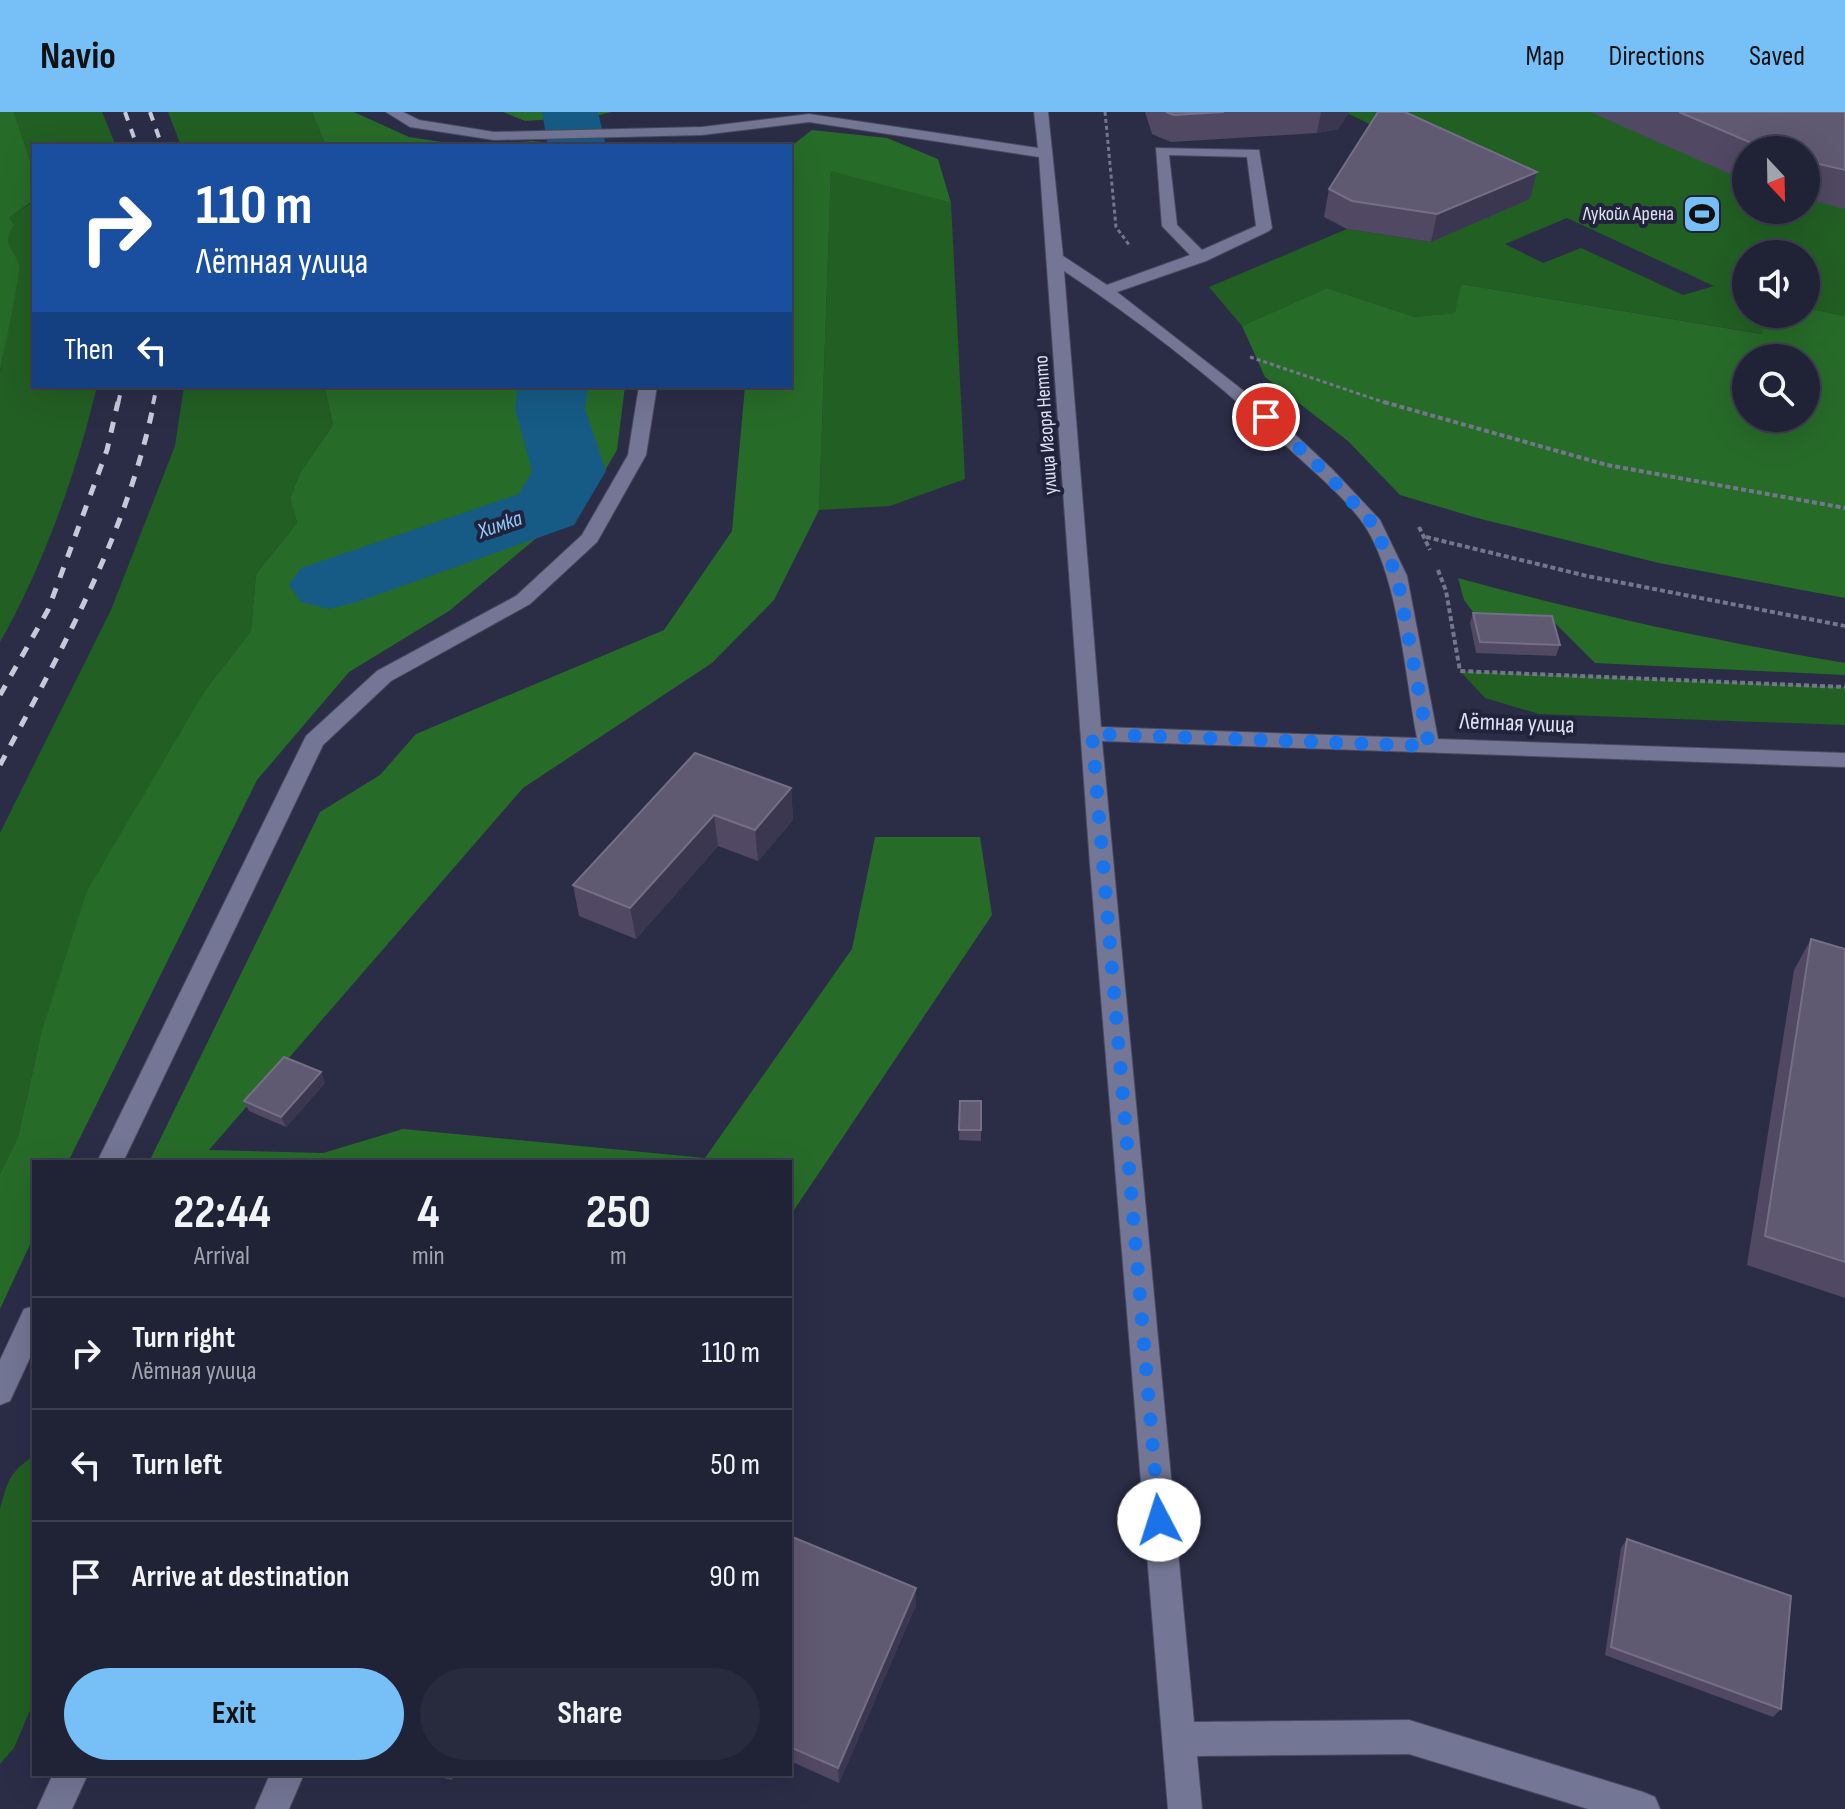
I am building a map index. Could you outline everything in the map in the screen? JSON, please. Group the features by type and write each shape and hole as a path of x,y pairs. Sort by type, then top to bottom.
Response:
{"street":[{"path":"393,112 415,124 451,132 494,136 615,132 700,139 833,112"},
{"name":"улица Игоря Нетто","path":"1041,112 1047,154 1092,734 1185,1809"},
{"path":"809,118 1047,154"},
{"path":"1105,291 1201,258 1264,228 1254,153 1161,151 1170,226 1201,258"},
{"path":"1055,258 1105,291 1266,417 1326,473 1373,524 1397,576 1429,746"},
{"path":"111,1160 314,741 384,676 523,600 590,538 637,455 648,388"},
{"name":"Лётная улица","path":"1092,734 1845,760"},
{"path":"0,1392 32,1322"},
{"path":"1179,1739 1409,1737 1643,1809"},
{"path":"54,1809 70,1776"},
{"path":"272,1809 286,1776"}],"path":[{"path":"1105,112 1116,227 1153,276"},
{"path":"1249,356 1413,412 1607,465 1845,508"},
{"path":"1426,537 1587,576 1845,626"},
{"path":"1439,572 1446,591 1460,671 1845,687"}],"green space":[{"path":"0,112 14,112 32,166 32,201 9,218 14,225 8,242 19,271 0,372"},
{"path":"14,112 102,112 115,144 32,144 32,166"},
{"path":"168,112 312,112 325,144 180,144"},
{"path":"312,112 354,112 409,137 456,144 325,144"},
{"path":"503,112 611,112 596,116 525,121"},
{"path":"1345,112 1845,112 1845,316 1820,311 1820,240 1732,240 1732,328 1764,328 1763,334 1461,284 1456,313 1415,317 1327,288 1242,326 1209,287 1347,229 1431,242 1390,134","holes":["1567,218 1714,286 1683,295 1581,248 1543,263 1505,244"]},
{"path":"812,130 887,138 938,159 951,203 831,171 819,510 774,600 712,663 523,788 209,1150 323,1153 403,1129 705,1158 852,949 875,837 980,837 992,915 792,1213 792,1160 150,1160 320,812 380,775 416,734 664,630 732,531 745,388 792,388 792,145"},
{"path":"533,141 558,144 495,144"},
{"path":"831,170 951,203 965,479 890,506 819,510"},
{"path":"32,202 32,388 96,388 57,518 16,613 0,642 0,372 19,265 6,242 9,218"},
{"path":"1461,284 1762,334 1764,328 1820,328 1820,311 1845,316 1845,598 1659,563 1477,518 1400,495 1348,441 1265,377 1242,326 1327,288 1415,317 1455,313"},
{"path":"184,388 324,388 333,425 300,473 290,498 297,523 256,574 251,631 206,689 41,1034 18,1137 0,1174 0,833 111,610 175,446"},
{"path":"324,388 625,388 617,450 593,491 449,611 349,672 257,780 69,1160 32,1160 32,1240 0,1309 0,1174 18,1137 41,1034 87,891 206,689 251,631 256,574 297,523 290,498 300,473 333,425"},
{"path":"1458,578 1650,625 1845,663 1845,675 1595,663 1552,620 1474,613 1464,600"},
{"path":"1460,671 1845,687 1845,725 1539,714 1485,698"},
{"path":"32,1458 32,1706 14,1748 0,1764 0,1509 11,1478"}],"building":[{"path":"1166,112 1224,112 1174,115"},
{"path":"1378,112 1405,112 1537,172 1437,214 1352,201 1329,189"},
{"path":"1679,112 1845,112 1845,170 1820,164 1820,136 1735,136"},
{"path":"1473,613 1552,616 1560,645 1480,642"},
{"path":"695,753 791,788 755,830 714,815 630,908 573,885"},
{"path":"1811,939 1845,949 1845,1262 1765,1236"},
{"path":"284,1057 321,1072 281,1117 244,1101"},
{"path":"960,1101 981,1101 981,1130 959,1130"},
{"path":"792,1537 916,1588 838,1768 792,1748"},
{"path":"1627,1539 1791,1596 1781,1709 1611,1647"}],"waterway":[{"name":"Химка","path":"570,112 577,144"},
{"name":"Химка","path":"329,585 547,509 569,471 550,409 553,388"}],"railway":[{"path":"125,112 136,144"},
{"path":"150,112 161,144"},
{"path":"118,404 122,388"},
{"path":"153,404 157,388"},
{"path":"0,695 48,610 107,450 118,402"},
{"path":"0,765 69,633 110,543 128,497 154,402"}],"place":[{"name":"Лукойл Арена","path":"1702,214"}],"route":[{"path":"1159,1520 1092,734 1429,746 1397,576 1373,524 1326,473 1266,417"}]}
